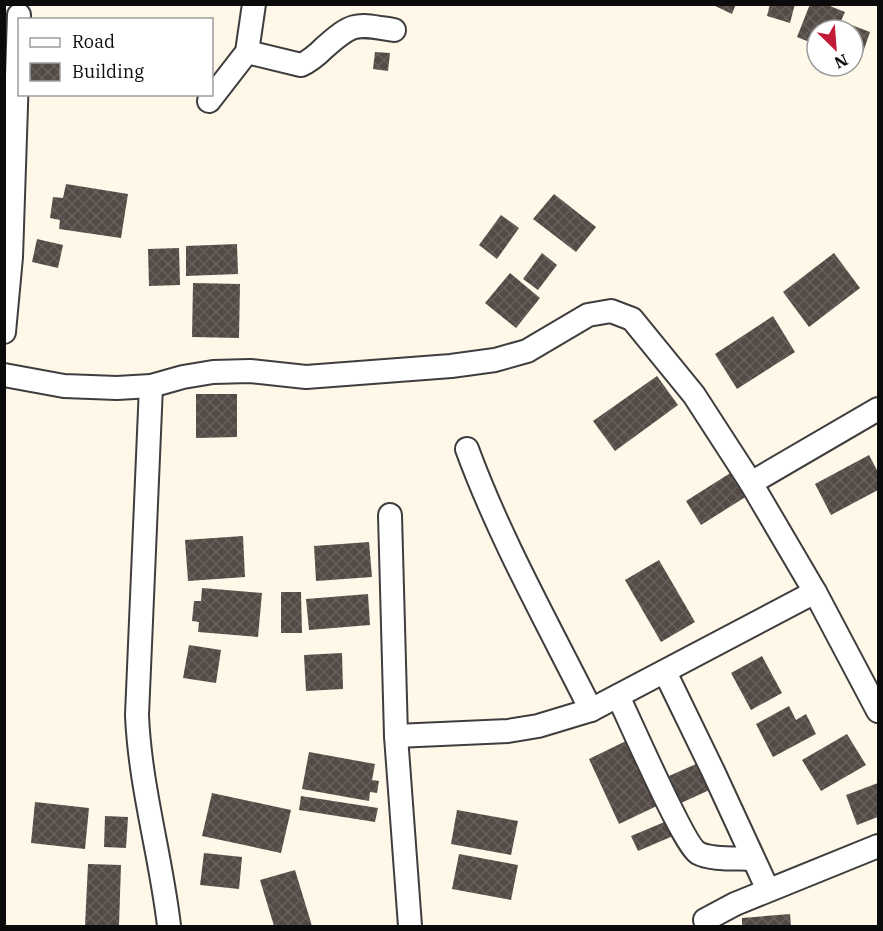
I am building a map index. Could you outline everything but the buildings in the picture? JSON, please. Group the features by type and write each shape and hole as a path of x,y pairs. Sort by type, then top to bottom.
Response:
{"street":[{"path":"213,96 247,52 254,4"},
{"path":"4,332 11,257 9,123 18,26"},
{"path":"247,52 301,65 308,62 343,30 353,26 394,30"},
{"path":"209,101 213,96"},
{"path":"4,375 64,386 117,388 151,386 213,372 250,371 306,377 451,366 495,360 527,351 588,315 611,310 632,319 694,395 815,592 878,707"},
{"path":"151,386 137,715 138,747 170,927"},
{"path":"750,483 879,409"},
{"path":"467,449 506,542 591,710"},
{"path":"390,515 396,736 410,927"},
{"path":"396,736 508,731 538,726 591,710 815,592"},
{"path":"664,672 768,890"},
{"path":"618,696 694,850 706,856 753,859"},
{"path":"705,920 735,904 879,846"}]}
